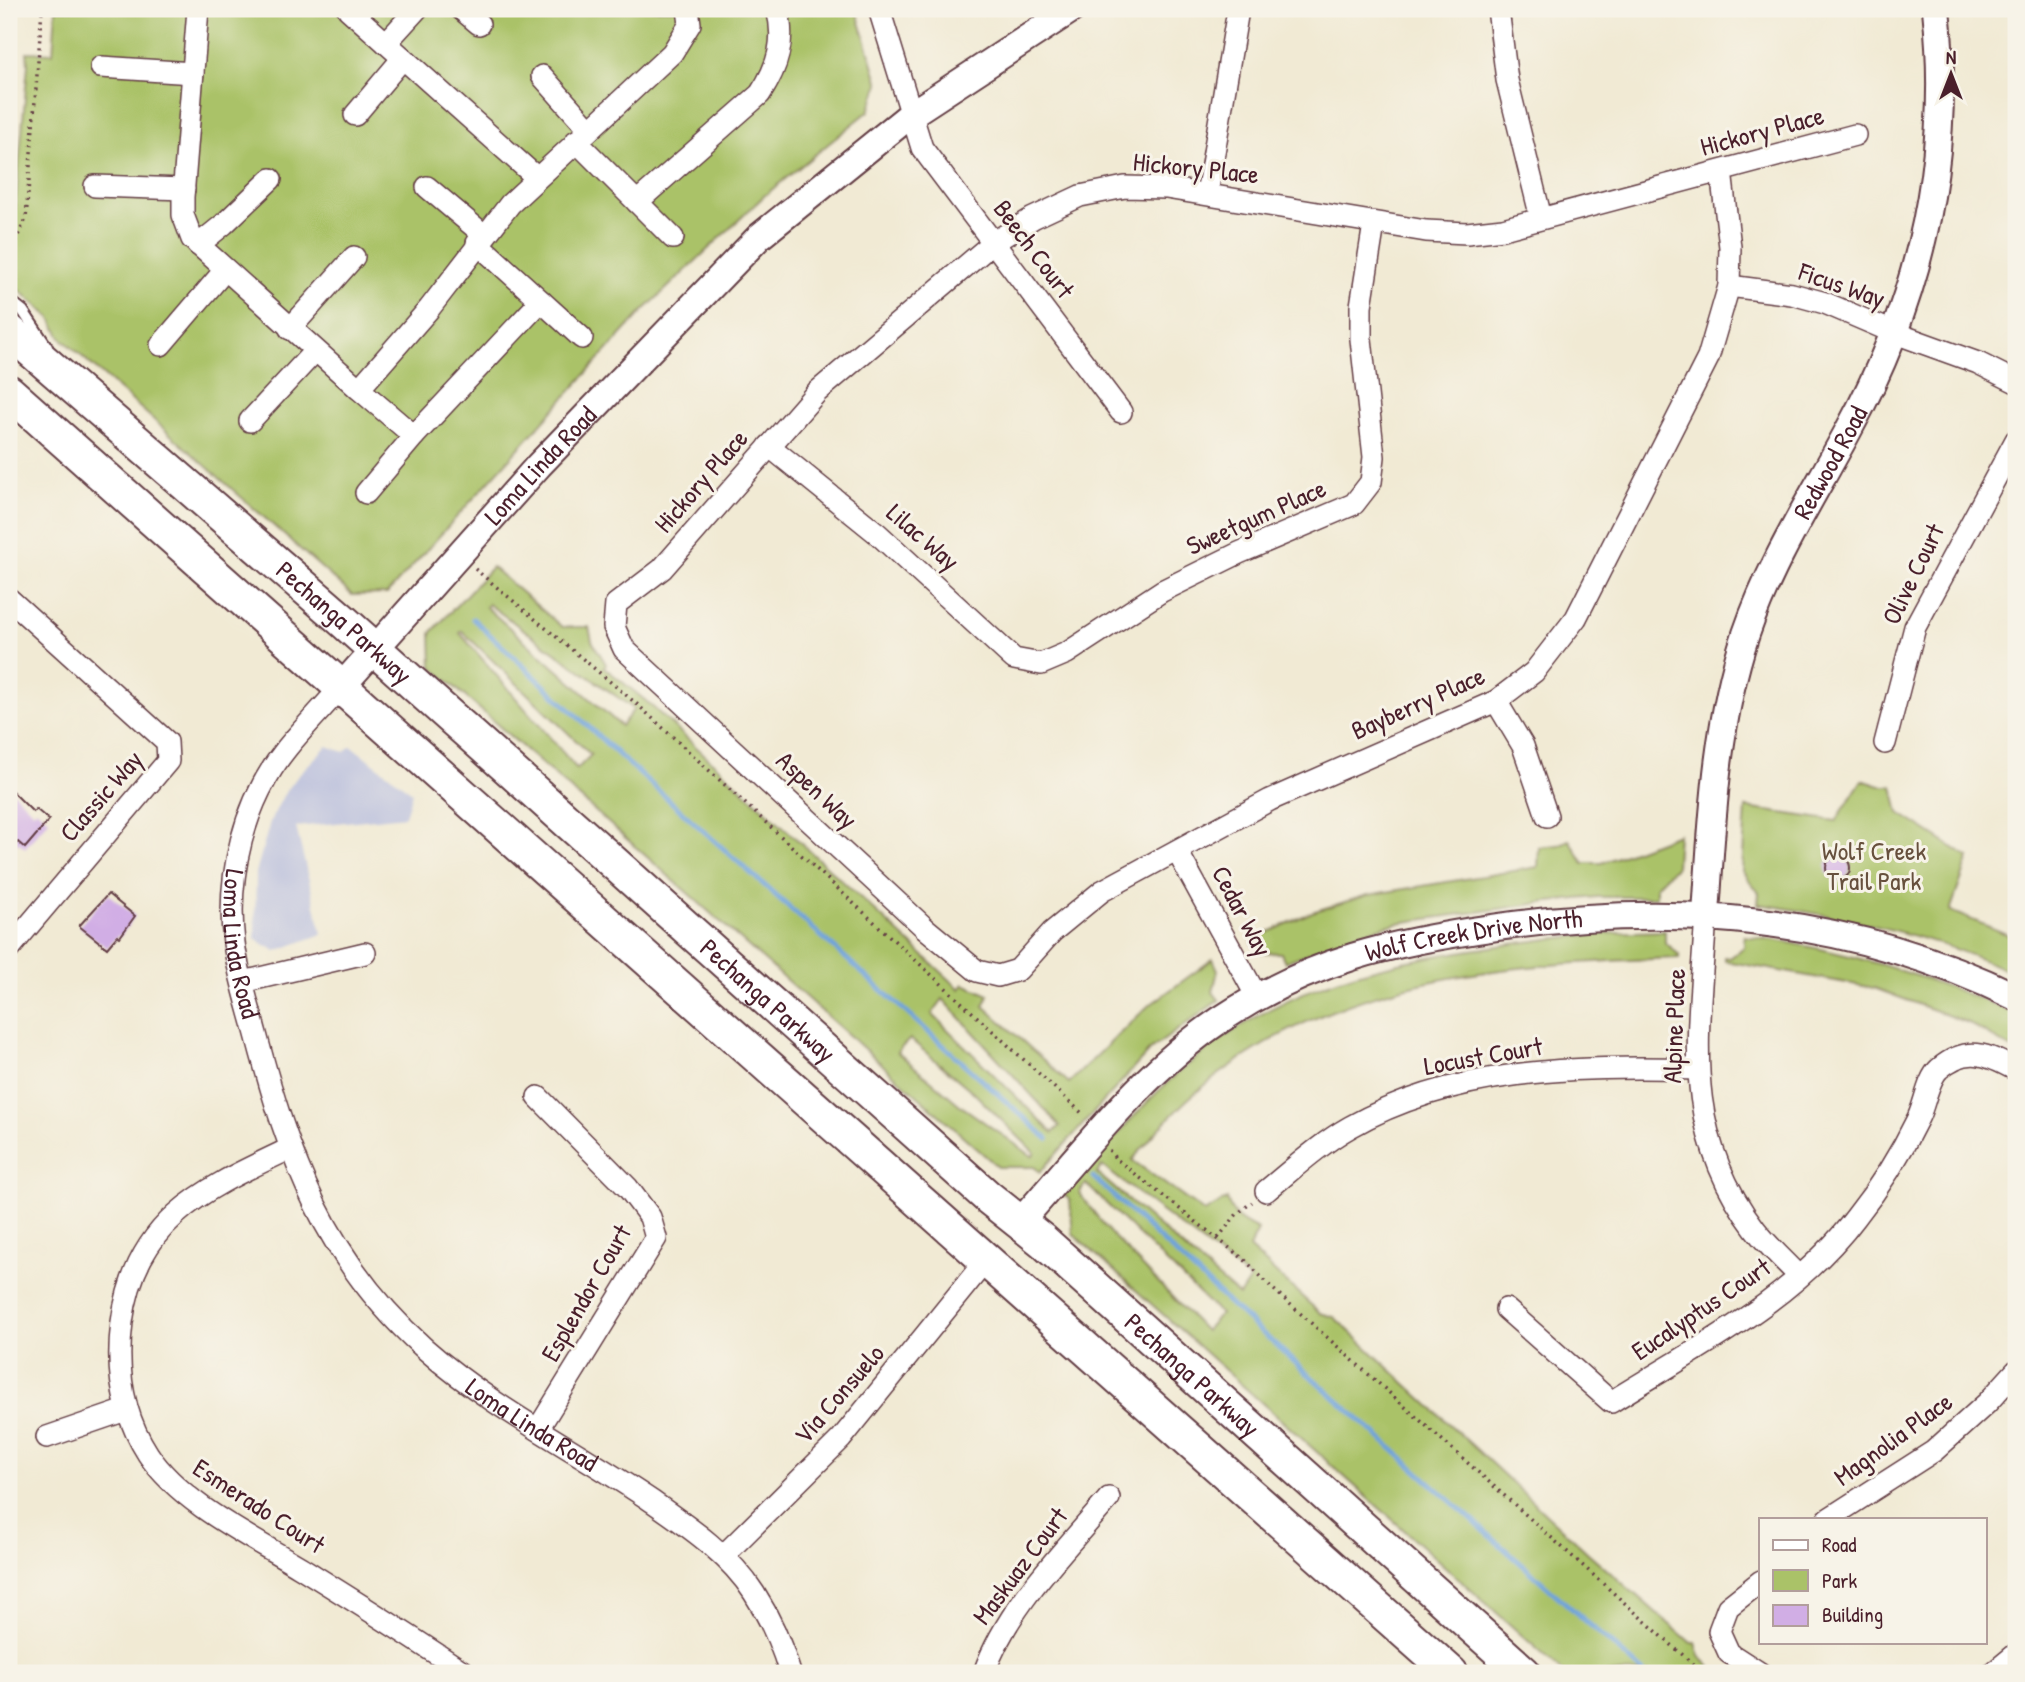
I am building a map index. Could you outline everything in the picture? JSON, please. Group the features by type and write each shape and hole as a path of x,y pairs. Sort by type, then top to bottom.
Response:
{"main road":[{"name":"Pechanga Parkway","path":"9,331 375,649 1524,1673"},
{"name":"Pechanga Parkway","path":"9,392 1451,1673"},
{"path":"987,1259 1020,1222"}],"street":[{"path":"198,9 183,215 192,239 290,329 414,436"},
{"path":"348,9 536,177"},
{"path":"386,43 417,9"},
{"path":"461,9 479,24"},
{"path":"359,388 429,309 481,239 536,177 672,52 690,23 688,9"},
{"path":"637,202 760,94 773,74 779,52 782,27 777,9"},
{"name":"Beech Court","path":"879,9 922,148 1121,412"},
{"name":"Loma Linda Road","path":"790,1673 774,1630 754,1592 723,1556 633,1489 462,1380 387,1312 347,1264 316,1210 289,1149 243,982 234,942 233,894 239,853 248,816 264,783 286,749 539,465 715,281 759,237 911,115 1072,9"},
{"path":"1498,9 1507,80 1541,218"},
{"name":"Redwood Road","path":"1706,915 1714,803 1730,693 1746,635 1769,577 1848,430 1895,333 1911,288 1933,192 1941,89 1936,9"},
{"path":"1207,194 1238,10"},
{"path":"355,115 403,58"},
{"path":"102,67 194,73"},
{"path":"542,76 582,135 637,202 673,238"},
{"name":"Hickory Place","path":"614,627 616,604 662,569 817,392 995,242 1033,218 1080,195 1125,187 1166,188 1374,224 1467,233 1503,229 1855,135"},
{"name":"Bayberry Place","path":"998,976 1018,970 1052,932 1102,891 1301,785 1496,701 1534,672 1576,618 1708,358 1728,286 1730,247 1720,171"},
{"path":"198,245 225,224 271,179"},
{"path":"94,186 184,189"},
{"path":"426,187 582,338"},
{"name":"Sweetgum Place","path":"1041,664 1067,653 1162,591 1354,504 1371,482 1374,457 1361,339 1361,306 1374,224"},
{"path":"290,329 354,257"},
{"path":"161,345 225,270"},
{"name":"Ficus Way","path":"1728,286 1792,294 1825,303 1895,333 1978,363 2016,382"},
{"path":"366,493 414,436 541,301"},
{"path":"250,421 315,351"},
{"name":"Olive Court","path":"1885,743 1914,626 2016,440"},
{"name":"Lilac Way","path":"769,446 878,534 1014,659 1041,664"},
{"name":"Classic Way","path":"9,599 167,741 168,761 9,949"},
{"name":"Aspen Way","path":"614,627 624,649 925,928 977,971 998,976"},
{"path":"1496,701 1523,746 1547,816"},
{"name":"Cedar Way","path":"1177,851 1257,997"},
{"name":"Wolf Creek Drive North","path":"1020,1222 1138,1088 1192,1041 1257,997 1335,960 1410,942 1542,921 1595,916 1706,915 1783,924 1872,943 1928,960 2016,997"},
{"name":"Alpine Place","path":"1706,915 1697,1069 1702,1115 1714,1157 1733,1196 1756,1230 1799,1276"},
{"path":"243,982 365,953"},
{"name":"Eucalyptus Court","path":"1506,1309 1611,1402 1771,1302 1831,1247 1856,1218 1898,1155 1919,1117 1937,1071 1961,1054 1990,1056 2016,1070"},
{"name":"Locust Court","path":"1265,1191 1349,1128 1422,1094 1478,1082 1563,1071 1697,1069"},
{"name":"Esplendor Court","path":"538,1097 628,1188 650,1217 656,1238 538,1429"},
{"name":"Esmerado Court","path":"289,1149 207,1189 178,1210 158,1231 142,1255 132,1279 120,1344 125,1410 147,1453 167,1479 219,1517 401,1629 465,1673"},
{"name":"Via Consuelo","path":"723,1556 841,1439 987,1259"},
{"name":"Magnolia Place","path":"1830,1518 1934,1451 1987,1404 2016,1371"},
{"path":"47,1437 125,1410"},
{"name":"Maskuaz Court","path":"984,1673 992,1649 1025,1598 1109,1498"},
{"path":"1759,1583 1728,1607 1719,1631 1728,1653 1760,1673"},
{"path":"1993,1673 2016,1654"}],"lane":[{"path":"9,300 30,321 65,380"}],"path":[{"path":"9,254 26,219 42,9"},
{"path":"1218,1238 1237,1214 1265,1191"}],"shaded area":[{"path":"327,746 344,752 351,746 412,792 405,816 296,827 322,934 276,951 255,939 256,873 270,822 283,796 300,773"}],"green space":[{"path":"56,9 856,9 879,84 869,111 764,196 642,312 387,594 352,595 61,338 51,318 9,281 9,225 15,210 27,52 53,53"},
{"path":"492,567 562,627 589,627 592,641 606,664 604,667 646,701 960,989 964,984 989,995 984,1006 1069,1083 1147,1007 1213,959 1218,970 1213,992 1219,1000 1150,1050 1040,1172 1034,1167 998,1167 432,667 431,633","holes":["488,604 634,709 621,726 486,607","462,631 591,755 577,769 460,633","943,999 1060,1126 1053,1133 932,1014","910,1039 973,1092 1035,1153 1032,1156 960,1105 897,1052"]},
{"name":"Wolf Creek Trail Park","path":"1862,780 1880,786 1893,786 1899,813 1969,858 1950,911 2016,938 2016,975 1954,949 1890,929 1758,904 1759,893 1742,871 1746,808 1836,821"},
{"path":"1678,834 1676,866 1656,886 1656,897 1597,897 1397,923 1361,933 1285,962 1281,953 1257,952 1252,940 1312,912 1368,895 1538,867 1539,847 1558,845 1569,840 1584,863 1602,863"},
{"path":"1665,931 1665,942 1679,958 1548,965 1484,972 1423,983 1363,1000 1305,1023 1249,1054 1194,1094 1132,1160 1204,1212 1227,1199 1238,1218 1258,1230 1249,1248 1320,1313 1334,1317 1588,1553 1691,1643 1696,1643 1700,1657 1716,1673 1564,1673 1073,1234 1070,1200 1064,1195 1133,1118 1177,1074 1249,1021 1321,986 1398,963 1508,944 1597,934","holes":["1102,1166 1250,1279 1239,1296 1097,1173","1086,1184 1220,1314 1205,1331 1110,1233 1079,1193"]},
{"path":"1744,936 1849,955 1950,987 2016,1014 2016,1052 1971,1024 1874,988 1725,961 1725,957 1730,958 1744,947"}],"building":[{"path":"9,788 33,812 36,809 49,820 25,848 18,842 11,848 9,846"},
{"path":"1838,856 1846,860 1850,868 1846,876 1838,880 1830,876 1826,868 1830,860"},
{"path":"108,894 135,916 120,937 118,935 107,948 79,926"}],"waterway":[{"path":"473,619 622,758 1048,1139"},
{"path":"1093,1177 1233,1307 1644,1673"}]}
